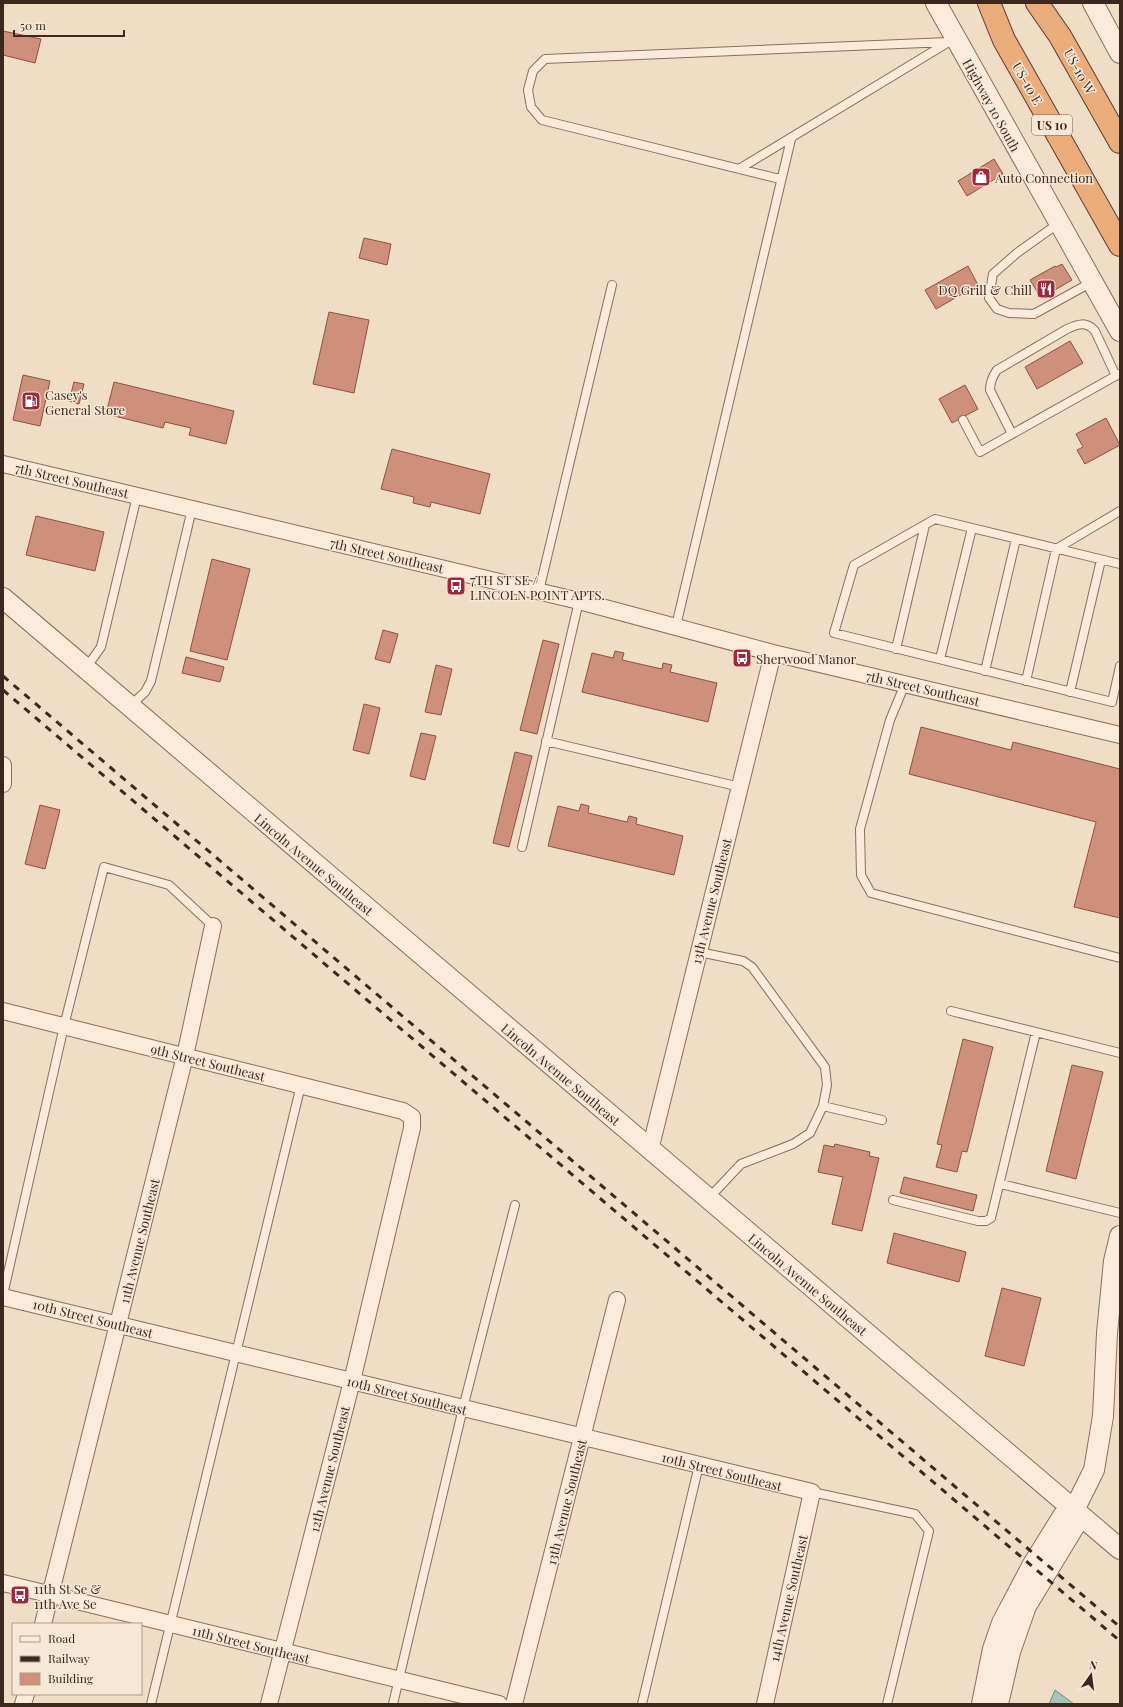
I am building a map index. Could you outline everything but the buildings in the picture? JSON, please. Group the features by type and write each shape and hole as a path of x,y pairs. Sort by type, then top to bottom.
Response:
{"highway":[{"name":"US-10 E","path":"989,3 1004,40 1120,245"},
{"name":"US-10 W","path":"1038,3 1060,36 1120,142"}],"street":[{"name":"Highway 10 South","path":"936,3 951,40 1059,223 1120,332"},
{"path":"1092,3 1120,53"},
{"name":"7th Street Southeast","path":"3,464 579,601 773,653 1120,735"},
{"name":"Lincoln Avenue Southeast","path":"3,598 129,707 1120,1549"},
{"name":"13th Avenue Southeast","path":"650,1150 773,653"},
{"path":"3,765 3,784"},
{"name":"11th Avenue Southeast","path":"43,1623 185,1056 213,926"},
{"name":"9th Street Southeast","path":"3,1011 403,1111 412,1117"},
{"name":"12th Avenue Southeast","path":"269,1704 352,1381 412,1128 412,1117"},
{"path":"998,1704 1017,1627 1026,1606 1075,1525 1074,1510 1094,1470 1103,1416 1107,1333 1114,1260 1120,1236"},
{"name":"10th Street Southeast","path":"3,1296 812,1492"},
{"name":"13th Avenue Southeast","path":"514,1704 617,1300"},
{"name":"14th Avenue Southeast","path":"765,1704 812,1492"},
{"path":"982,1704 993,1649 1002,1623 1032,1566 1063,1516 1074,1510"},
{"name":"11th Street Southeast","path":"3,1583 499,1704"}],"lane":[{"path":"739,169 791,139 951,40"},
{"path":"780,179 542,120 531,107 528,90 533,71 545,59 951,40"},
{"path":"676,626 780,179 791,139"},
{"path":"1059,223 1017,253 993,274 989,298 997,309 1009,313 1034,314 1092,282"},
{"path":"539,592 612,285"},
{"path":"963,420 980,452 1012,434 1118,374 1096,331 1091,327 1079,324 1067,329 997,370 990,384 990,390 1012,434"},
{"path":"86,669 102,647 137,496"},
{"path":"129,707 145,692 151,681 192,509"},
{"path":"1026,680 1056,549 1120,511"},
{"path":"1120,564 935,519 854,565 834,633 1112,702 1120,666"},
{"path":"896,649 925,525"},
{"path":"940,659 972,528"},
{"path":"985,671 1016,539"},
{"path":"1070,692 1101,560"},
{"path":"522,848 579,601"},
{"path":"905,684 890,720 860,830 861,875 871,893 1120,958"},
{"path":"546,741 740,787"},
{"path":"3,1296 64,1026 104,867 169,885 213,926"},
{"path":"699,952 743,961 752,967 825,1067 827,1085 823,1106 810,1134 793,1144 741,1164 708,1199"},
{"path":"951,1011 1120,1053"},
{"path":"893,1200 986,1221 991,1218 1001,1184 1036,1032"},
{"path":"152,1704 301,1085"},
{"path":"823,1106 882,1120"},
{"path":"1001,1184 1120,1213"},
{"path":"393,1704 463,1408 515,1205"},
{"path":"642,1704 700,1465"},
{"path":"812,1492 915,1514 929,1531 887,1704"}],"shaded area":[{"path":"1055,1690 1074,1704 1049,1704"}],"railway":[{"path":"3,676 1120,1627"},
{"path":"3,690 1120,1641"}],"place":[{"name":"Auto Connection","path":"981,177"},
{"name":"DQ Grill & Chill","path":"1046,289"},
{"name":"Casey's General Store","path":"31,401"},
{"name":"7TH ST SE / LINCOLN POINT APTS.","path":"456,586"},
{"name":"Sherwood Manor","path":"742,658"},
{"name":"11th St Se & 11th Ave Se","path":"20,1595"}]}
